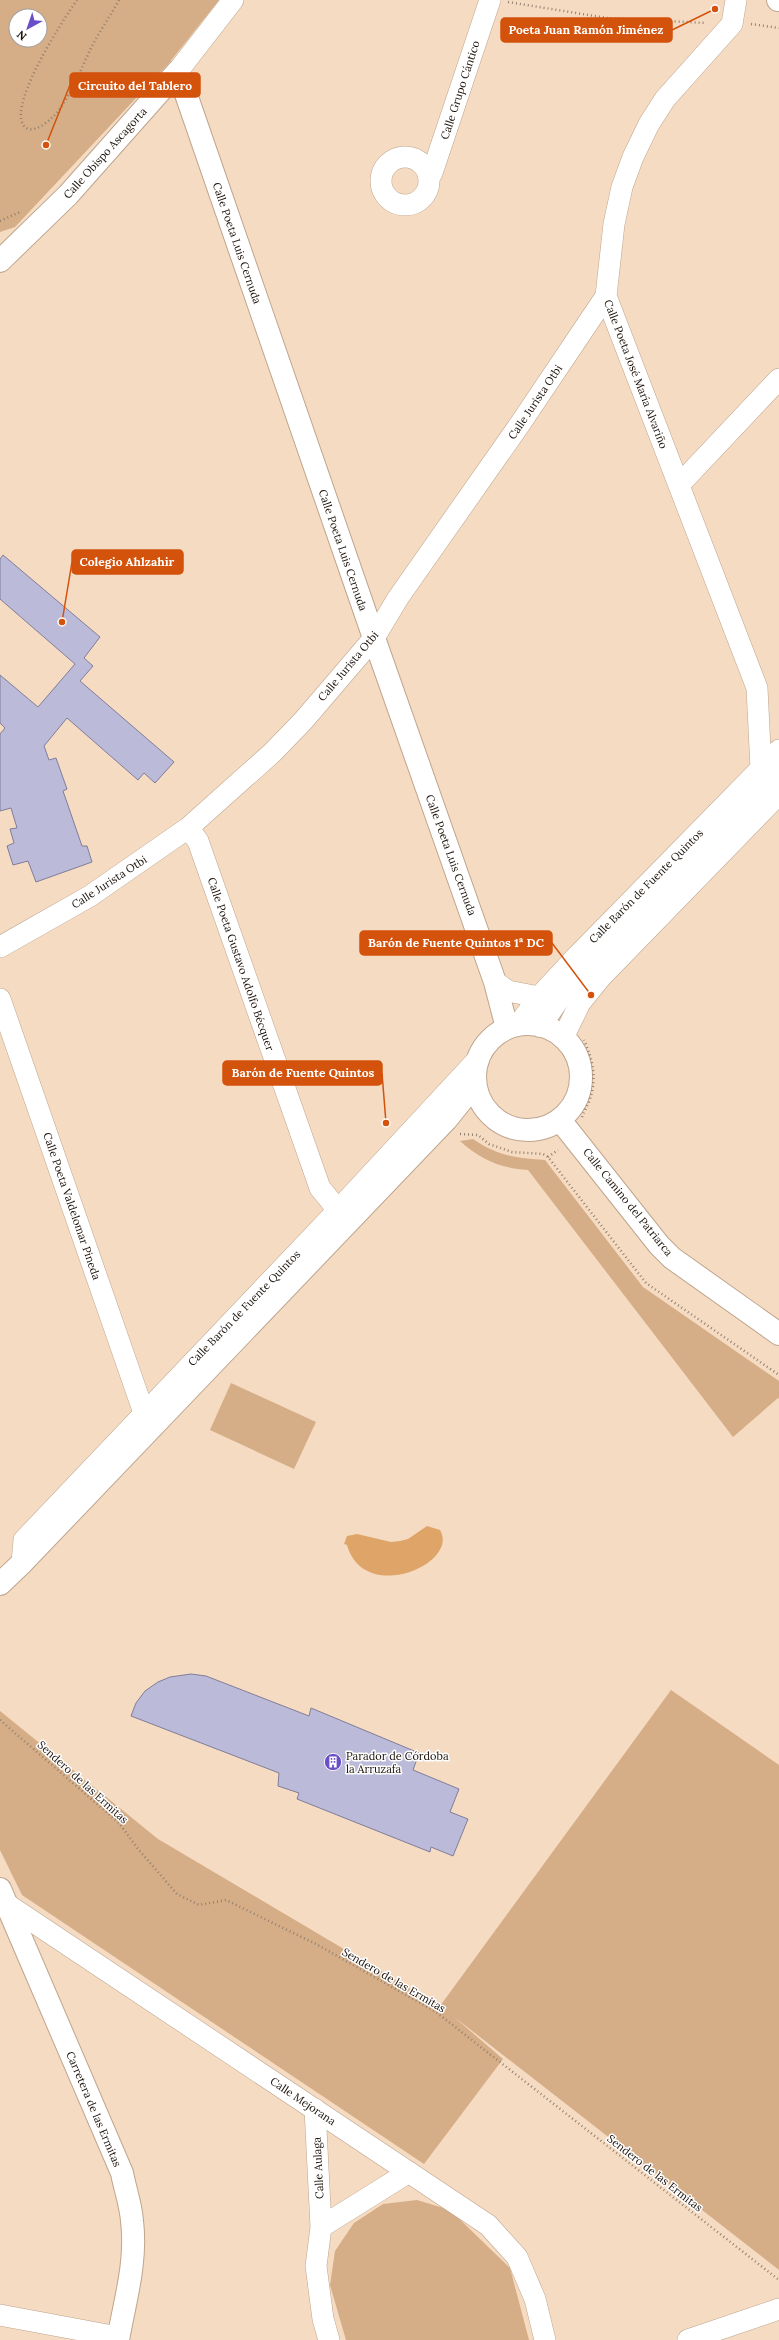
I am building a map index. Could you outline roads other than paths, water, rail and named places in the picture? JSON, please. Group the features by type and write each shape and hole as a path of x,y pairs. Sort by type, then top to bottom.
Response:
{"street":[{"name":"Calle Obispo Ascagorta","path":"0,261 68,195 178,71 233,0"},
{"name":"Calle Grupo Cántico","path":"429,178 432,173 490,0"},
{"name":"Calle Poeta José María Alvariño","path":"736,0 732,24 666,99 649,124 633,157 622,187 614,224 606,296 757,688 770,768"},
{"name":"Calle Poeta Luis Cernuda","path":"178,71 374,638 495,982 513,1027"},
{"name":"Calle Jurista Otbi","path":"0,947 90,896 188,828 277,748 374,638 398,598 520,424 606,296"},
{"path":"679,485 779,379"},
{"name":"Calle Barón de Fuente Quintos","path":"540,1026 560,997 770,768 779,750"},
{"name":"Calle Barón de Fuente Quintos","path":"513,1027 538,997 770,768"},
{"path":"572,1036 540,1026 513,1027 496,1036 486,1046 479,1058 475,1070 475,1084 480,1100 489,1113 502,1124 519,1130 536,1130 560,1120 576,1100 581,1084 580,1067 574,1051 572,1036 580,1003 601,977 779,794"},
{"name":"Calle Poeta Gustavo Adolfo Bécquer","path":"188,828 198,841 320,1188 338,1210"},
{"path":"495,982 508,991 538,997"},
{"name":"Calle Poeta Valdelomar Pineda","path":"0,999 144,1413"},
{"name":"Calle Barón de Fuente Quintos","path":"22,1563 24,1540 338,1210 479,1058"},
{"name":"Calle Barón de Fuente Quintos","path":"0,1584 22,1563 446,1120 475,1084"},
{"path":"446,1120 489,1113"},
{"name":"Calle Camino del Patriarca","path":"560,1120 659,1245 672,1258 779,1334"},
{"name":"Calle Mejorana","path":"4,1897 488,2225 517,2257 534,2299 545,2340"},
{"name":"Carretera de las Ermitas","path":"4,1897 122,2173 132,2220 134,2254 129,2288 118,2339"},
{"name":"Calle Aulaga","path":"315,2108 321,2227 316,2266 323,2319 329,2340"},
{"path":"321,2227 409,2172"},
{"path":"688,2340 779,2309"},
{"path":"0,2315 118,2339"}],"place":[{"name":"Poeta Juan Ramón Jiménez","path":"715,9"},
{"name":"Circuito del Tablero","path":"46,145"},
{"name":"Colegio Ahlzahir","path":"62,622"},
{"name":"Barón de Fuente Quintos 1ª DC","path":"591,995"},
{"name":"Barón de Fuente Quintos","path":"386,1123"},
{"name":"Parador de Córdoba la Arruzafa","path":"333,1762"}]}
